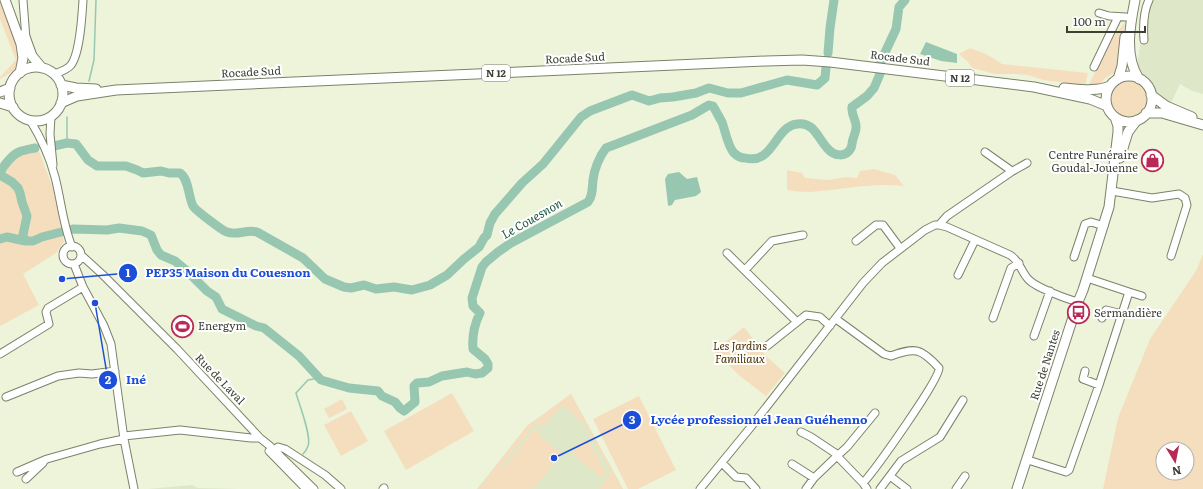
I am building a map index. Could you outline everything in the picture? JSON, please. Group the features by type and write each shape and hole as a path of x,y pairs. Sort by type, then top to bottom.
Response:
{"main road":[{"path":"5,0 21,44 23,58 20,73"},
{"path":"0,103 12,107 20,115 30,120 38,121 51,116 57,110 61,103 63,94 61,85 54,74 42,68 32,56 12,0"},
{"path":"1118,79 1123,56 1125,19 1130,0"},
{"path":"1135,0 1125,19 1132,64 1139,79 1147,86 1151,95 1150,105 1146,114"},
{"name":"Rocade Sud","path":"61,85 76,88 116,90 802,60 830,62 1034,87 1093,90 1110,86"},
{"path":"12,107 9,94 12,82 26,69 42,68"},
{"path":"1139,79 1128,76 1118,79 1110,86 1106,98 1107,106 1115,117 1125,121 1136,120 1146,114 1162,113 1203,125"},
{"name":"Rocade Sud","path":"1034,87 1090,99 1107,106"},
{"path":"0,92 10,88"},
{"name":"Rocade Sud","path":"61,103 77,96 116,90"},
{"path":"1151,95 1166,106 1203,121"},
{"name":"Rue de Nantes","path":"1113,186 1112,174 1119,130 1115,117"},
{"name":"Rue de Nantes","path":"1017,489 1028,460 1078,302 1084,290 1104,226 1125,140 1128,132 1136,120"}],"street":[{"path":"23,0 26,39"},
{"path":"54,74 65,70 74,60 81,25 83,0"},
{"path":"1144,40 1143,24 1146,5 1149,0"},
{"path":"1094,67 1125,19 1099,13"},
{"path":"51,116 50,134 54,173 70,247"},
{"path":"30,120 39,134 54,173"},
{"path":"985,152 1011,172"},
{"path":"939,225 947,216 1011,172 1027,163"},
{"path":"1113,186 1152,198 1179,194 1185,198 1187,204 1171,256"},
{"path":"1074,257 1085,224 1091,222 1104,226"},
{"path":"856,241 879,224 883,225 900,248"},
{"path":"700,489 863,284 882,263 930,227 939,225 947,227 1010,255 1019,263 1029,280 1050,291 1078,302"},
{"path":"745,270 772,241 803,235"},
{"path":"958,276 975,240"},
{"path":"70,247 64,252 64,257 69,264 78,260"},
{"path":"70,247 79,250 78,260 83,287 104,326 111,344 124,438 134,489"},
{"path":"727,253 797,322"},
{"name":"Rue de Laval","path":"78,260 91,265 102,274 177,349 260,438 275,450 278,447 285,449 325,475 341,489"},
{"path":"993,318 1011,268 1019,263"},
{"path":"1087,278 1142,296"},
{"path":"0,354 49,324 46,312 48,308 83,287"},
{"path":"1034,336 1050,291"},
{"path":"1028,460 1066,472 1069,470 1099,385 1129,292"},
{"path":"1102,318 1106,310 1122,314"},
{"path":"767,346 806,315 820,317 830,326"},
{"path":"801,432 811,437 837,456 865,486 930,388 939,371 939,368 918,351 906,350 891,356 884,354 836,319"},
{"path":"6,397 58,376 115,371"},
{"path":"1085,371 1083,379 1099,385"},
{"path":"880,489 901,461 940,437 963,400"},
{"path":"806,489 814,478 847,446 875,414"},
{"path":"17,472 47,459 100,444 124,438 180,430 260,438 266,448 306,489"},
{"path":"275,450 314,489"},
{"path":"26,479 47,459"},
{"path":"722,462 736,477 746,478 756,489"},
{"path":"792,464 814,478"},
{"path":"890,476 907,489"},
{"path":"956,489 966,476"}],"shaded area":[{"path":"1147,0 1203,0 1203,94 1192,91 1180,84 1171,103 1157,96 1137,66"},
{"path":"926,42 957,54 957,63 941,61 920,54"},
{"path":"679,172 687,179 697,177 701,192 696,196 675,200 672,205 669,206 665,179 668,174"},
{"path":"571,394 623,489 477,489 527,426"},
{"path":"192,485 198,488 239,489 148,489"}],"green space":[{"path":"0,0 2,0 16,37 21,63 18,68 0,79 0,77 16,60 0,19"},
{"path":"1125,22 1118,71 1105,78 1099,86 1088,86 1115,35"},
{"path":"970,48 986,54 1002,64 1088,73 1085,85 1043,80 1028,75 995,74 972,68 959,54"},
{"path":"1125,80 1133,80 1143,85 1147,92 1147,106 1143,113 1133,118 1125,118 1115,113 1113,110 1110,103 1110,95 1115,85 1118,83"},
{"path":"36,143 54,191 64,242 56,253 23,274 39,305 0,326 0,167 17,151"},
{"path":"874,169 895,175 904,186 880,185 809,192 787,190 787,170 802,173 805,178 829,180 845,177 857,178 860,171"},
{"path":"1203,254 1203,489 1103,489 1118,418 1150,339 1196,271"},
{"name":"Les Jardins Familiaux","path":"744,327 765,355 785,373 766,396 740,376 714,351"},
{"path":"452,393 474,431 406,470 384,431"},
{"path":"571,394 623,489 599,489 611,473 585,424 562,405 543,427 537,422 501,466 503,468 532,432 533,433 538,428 540,431 539,435 552,445 551,447 554,449 555,448 562,454 533,489 478,489 527,426"},
{"path":"639,396 676,470 638,489 628,489 593,419"},
{"path":"342,399 347,409 329,418 324,409"},
{"path":"351,411 368,441 341,456 324,425"},
{"path":"583,441 590,443 605,472 605,476 602,478 572,454 579,443"}],"waterway":[{"path":"89,81 94,60 96,0"},
{"name":"Le Couesnon","path":"828,53 834,0"},
{"name":"Le Couesnon","path":"0,175 12,182 18,188 20,193 27,216 23,235 25,241 33,241 42,237 73,229 107,230 119,228 142,231 151,235 157,250 161,255 175,261 187,271 207,291 216,297 222,309 256,326 264,328 299,356 321,380 349,388 378,391 382,396 395,402 404,411 415,402 414,386 417,383 429,382 442,376 467,372 475,374 482,373 488,368 488,364 485,359 473,349 474,330 480,313 473,306 472,298 482,267 498,252 511,243 588,202 592,194 596,168 601,155 606,148 692,115 709,105 713,106 722,122 728,143 732,150 735,154 744,158 755,159 762,156 768,151 783,132 789,127 797,124 808,125 812,128 824,145 833,153 843,155 849,151 856,128 852,107 867,96 874,88 880,74 881,61 896,29 899,7 905,0"},
{"name":"Le Couesnon","path":"54,146 67,143 76,144 88,160 97,166 126,166 143,173 161,171 180,173 187,183 193,206 220,228 231,233 250,231 257,232 303,258 325,279 344,287 351,288 364,285 376,289 394,287 412,290 430,285 447,275 479,247 487,235 490,223 495,214 522,183 543,164 581,117 590,111 632,95 649,101 696,93 709,88 728,93 741,93 787,80 817,85 825,78 826,67"},
{"path":"67,117 67,143"},
{"name":"Le Couesnon","path":"0,173 3,167 16,153 35,148"},
{"path":"0,239 7,237 25,241"},
{"path":"303,454 309,442 305,420 296,393 308,380 319,378"}],"place":[{"name":"Centre Funéraire Goudal-Jouenne","path":"1153,161"},
{"name":"PEP35 Maison du Couesnon","path":"62,279"},
{"name":"Iné","path":"95,303"},
{"name":"Sermandière","path":"1079,313"},
{"name":"Energym","path":"182,326"},
{"name":"Lycée professionnel Jean Guéhenno","path":"554,458"}]}
